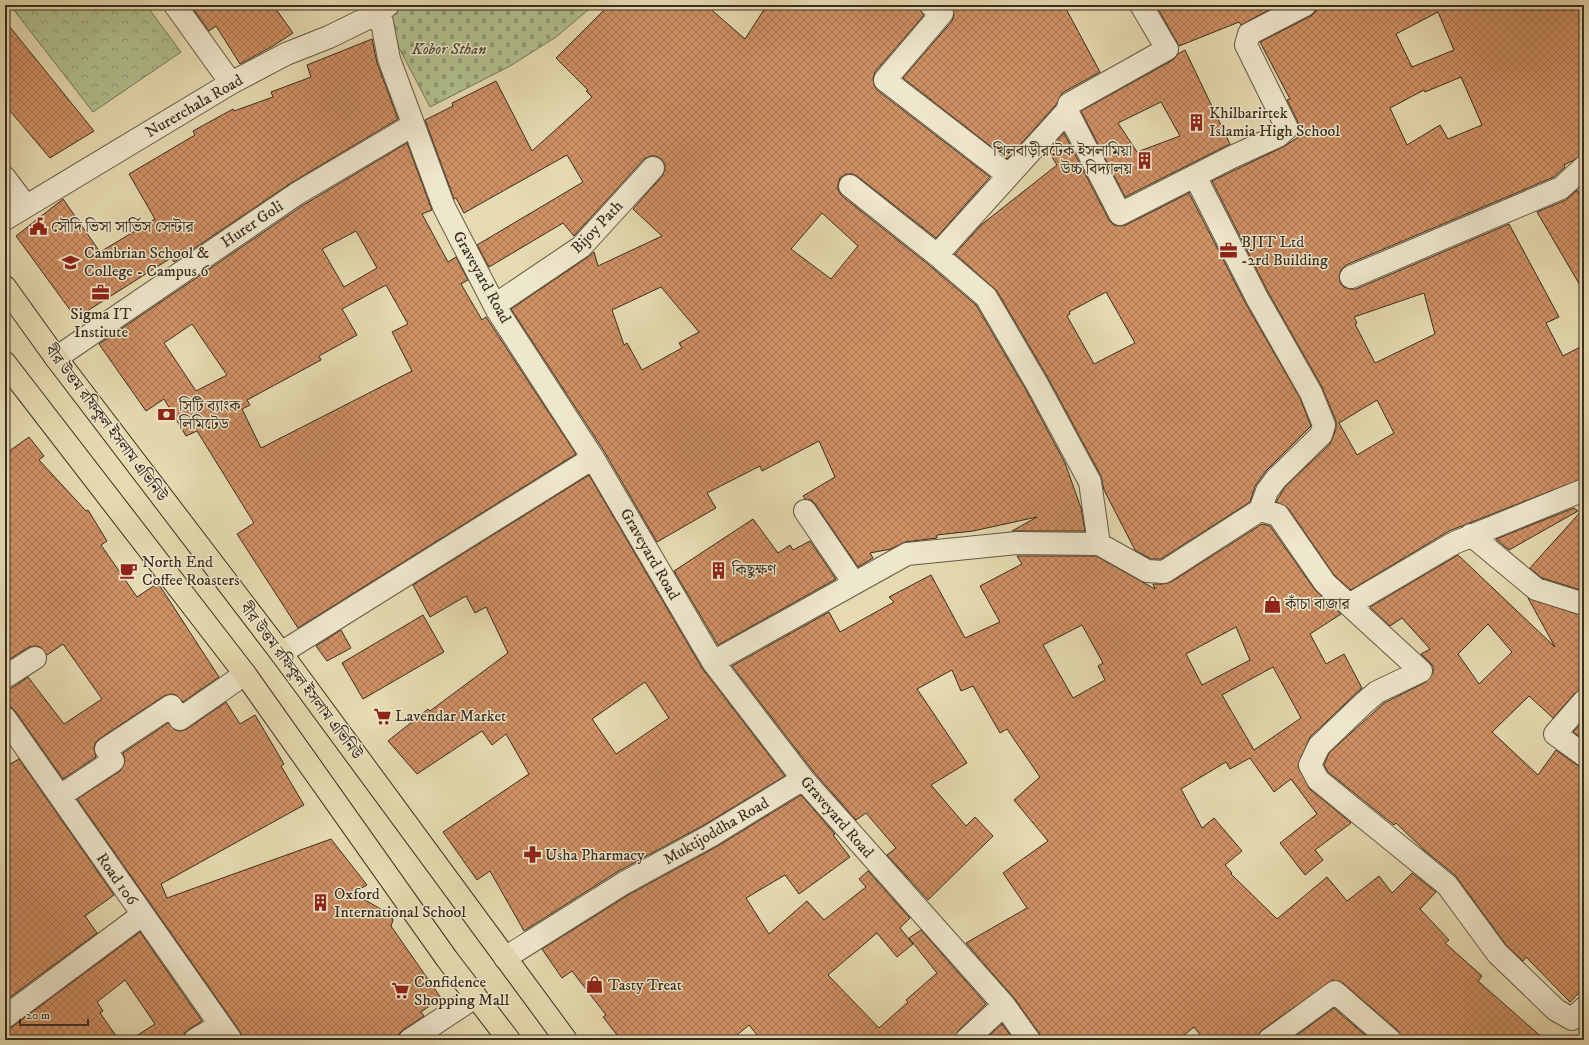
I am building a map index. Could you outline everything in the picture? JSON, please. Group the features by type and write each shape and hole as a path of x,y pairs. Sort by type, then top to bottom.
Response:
{"main road":[{"name":"বীর উত্তম রফিকুল ইসলাম এভিনিউ","path":"5,287 56,358 281,653 566,1040"},
{"path":"5,363 245,674 475,997 509,1040"}],"street":[{"path":"175,5 231,83"},
{"path":"931,5 942,13 885,80 1008,176"},
{"path":"938,255 1067,111 1069,104 1167,49 1141,5"},
{"path":"1067,111 1120,214 1278,136 1287,128 1246,45 1249,34 1305,5"},
{"name":"Nurerchala Road","path":"5,219 231,83 286,54 329,37 381,7"},
{"name":"Graveyard Road","path":"381,7 389,59 444,208 495,306 593,458 713,662 803,780 1004,1005 1029,1040"},
{"name":"Hurer Goli","path":"56,358 298,193 413,125"},
{"path":"1351,277 1561,188 1584,167"},
{"name":"Bijoy Path","path":"495,306 581,246 652,168"},
{"path":"713,662 907,554 1017,543 1099,544 1147,571 1164,572 1260,510 1267,491 1276,479 1321,435 1324,425 1311,393 1257,298 1195,176"},
{"path":"5,178 26,206"},
{"path":"850,186 938,255 986,297 1037,384 1090,482 1099,544"},
{"path":"281,653 593,458"},
{"path":"1349,605 1471,535 1584,490"},
{"path":"1260,510 1278,514 1325,583 1421,672 1377,692 1319,746 1310,765 1318,780 1447,885 1497,953 1556,1010 1572,1019 1584,1008"},
{"path":"805,511 854,583"},
{"path":"1471,535 1536,589 1584,604"},
{"path":"5,677 35,658"},
{"path":"60,796 113,760 106,749 171,706 180,719 245,674"},
{"path":"1584,701 1555,734 1584,755"},
{"name":"Road 106","path":"5,718 226,1033"},
{"name":"Muktijoddha Road","path":"505,958 624,883 710,836 803,780"},
{"path":"5,1017 142,915"},
{"path":"1269,1040 1335,992 1390,1040"},
{"path":"410,1040 475,997"},
{"path":"966,1040 1004,1005"},
{"path":"195,1040 226,1033"}],"green space":[{"path":"10,5 146,5 181,52 93,112"},
{"name":"Kobor Sthan","path":"404,5 594,5 556,37 510,66 430,107 385,21"}],"building":[{"path":"190,5 273,5 293,33 240,64 216,26 209,31"},
{"path":"609,5 706,5 745,39 767,5 919,5 920,10 924,15 875,72 873,78 874,85 877,90 990,177 936,238 857,176 846,174 840,178 838,190 842,196 929,265 976,305 1026,390 1065,463 1081,508 1085,531 1012,531 1037,517 973,531 937,535 937,538 905,542 891,549 870,553 873,558 858,567 815,504 811,500 805,499 803,496 835,477 819,441 762,471 760,466 707,493 716,508 657,542 604,451 511,309 594,252 598,266 662,236 633,209 662,176 665,170 665,164 656,156 650,156 644,159 574,236 563,223 489,267 477,245 583,182 567,155 464,213 456,198 454,199 425,120 453,106 452,103 496,81 532,151 592,97 586,91 588,90 556,58","holes":["822,213 858,246 831,279 791,249","661,287 699,332 679,343 682,348 642,370 627,343 624,345 612,310"]},
{"path":"951,5 1064,5 1100,72 1062,93 1056,105 1007,159 903,78 952,21 954,15"},
{"path":"1156,5 1278,5 1241,25 1239,22 1179,46"},
{"path":"1317,5 1584,5 1584,155 1564,165 1565,167 1554,177 1346,265 1341,270 1339,276 1340,282 1344,287 1356,289 1509,224 1559,317 1546,323 1563,356 1584,345 1584,478 1449,531 1351,590 1334,575 1288,508 1276,502 1285,487 1330,444 1336,429 1336,421 1322,387 1268,292 1212,181 1283,147 1300,136 1298,122 1287,100 1290,99 1260,42 1311,16 1316,11","holes":["1438,12 1454,50 1412,67 1396,34","1461,77 1482,125 1448,139 1440,125 1407,145 1390,108 1424,90 1425,92","1424,293 1435,334 1375,363 1355,324 1357,323 1354,317","1377,400 1394,433 1357,455 1339,423"]},
{"path":"5,21 94,131 50,158 5,105"},
{"path":"372,39 377,63 398,119 291,183 174,262 171,258 76,318 16,236 63,199 100,252 155,219 129,174 195,135 193,131 233,109 234,111 273,97 271,92 311,77 307,65"},
{"name":"Khilbarirtek Islamia High School","path":"1185,50 1230,144 1125,197 1081,111 1173,60 1178,54","holes":["1161,102 1180,136 1137,152 1118,123"]},
{"path":"1064,133 1109,220 1114,225 1126,225 1189,193 1246,304 1300,398 1311,426 1266,471 1255,486 1250,502 1161,559 1151,559 1135,550 1104,490 1101,476 1048,378 997,291 955,254 981,225 1057,165 1048,151","holes":["1106,292 1135,343 1094,364 1067,316 1070,314 1069,312"]},
{"path":"407,143 432,210 422,214 448,262 456,257 468,280 461,284 482,320 486,317 576,454 298,628 237,534 254,523 197,431 186,436 164,399 146,411 99,344 305,204","holes":["356,231 377,268 344,287 322,249","386,285 408,324 392,332 412,371 261,448 242,409 250,405 247,400 321,360 319,356 357,335 342,309","192,324 227,375 196,391 164,343"]},
{"path":"1577,190 1584,202 1584,292 1537,212 1566,200"},
{"path":"29,437 44,456 39,460 86,511 88,510 107,541 101,545 137,597 158,583 219,677 183,702 176,695 170,694 164,696 99,739 95,743 94,749 96,757 63,779 15,711 11,707 5,706 5,689 12,688 28,677 64,724 102,699 63,644 47,655 40,647 29,647 5,662 5,454"},
{"path":"589,475 702,668 785,776 704,825 617,872 524,931 490,871 477,880 443,832 529,774 506,734 492,745 482,731 417,774 388,741 428,709 430,711 508,653 486,607 475,613 466,596 430,617 413,585","holes":["645,682 669,718 616,754 592,719"]},
{"path":"1574,508 1578,511 1509,550 1496,539"},
{"path":"1584,508 1584,591 1542,578 1530,568"},
{"path":"753,519 778,553 790,545 793,550 810,541 836,579 718,645 674,571"},
{"path":"1262,524 1270,526 1315,590 1341,614 1310,634 1326,664 1344,654 1362,688 1310,737 1298,766 1310,789 1351,823 1315,850 1323,860 1305,875 1280,843 1317,814 1291,779 1274,792 1250,758 1230,769 1226,762 1181,789 1202,828 1214,818 1242,851 1225,865 1232,873 1231,874 1277,919 1327,877 1347,901 1379,876 1392,893 1412,873 1436,892 1420,909 1449,940 1445,943 1482,976 1478,981 1545,1040 1402,1040 1398,1031 1343,983 1333,980 1262,1030 1258,1035 1257,1040 1204,1040 1194,1027 1178,1040 1041,1040 1039,1033 1014,998 966,943 1027,908 1003,873 1048,841 1014,800 1040,777 1007,729 1000,733 973,686 961,691 952,670 917,689 967,763 931,785 966,826 975,817 993,836 928,900 887,855 896,848 866,813 856,820 813,771 732,666 829,612 840,632 894,602 889,597 931,575 965,638 1000,622 980,586 1022,564 1017,556 1096,556 1155,589 1153,584 1171,582","holes":["1082,625 1103,663 1098,666 1105,680 1073,698 1043,645","1236,627 1250,660 1202,685 1186,654","1273,667 1301,718 1254,750 1222,695"]},
{"path":"1458,555 1555,647 1528,598 1584,616 1584,689 1575,693 1553,718 1529,696 1492,732 1538,775 1556,750 1577,765 1584,767 1584,988 1570,1002 1526,957 1523,961 1506,945 1455,875 1425,851 1396,823 1394,825 1328,772 1324,765 1329,753 1384,703 1426,682 1433,673 1433,666 1421,654 1430,649 1402,618 1390,626 1370,607","holes":["1488,624 1512,652 1479,684 1458,654"]},
{"path":"423,615 444,652 363,699 342,663"},
{"path":"341,630 351,648 327,661 316,646"},
{"path":"226,702 240,724 255,715 284,764 281,766 304,805 161,884 167,898 331,839 367,885 353,893 391,915 393,920 391,926 441,998 421,1012 424,1016 403,1030 399,1034 398,1040 243,1040 241,1033 77,799 120,771 125,761 123,753 168,723 175,730 181,731 187,729"},
{"path":"1584,720 1584,740 1573,732"},
{"path":"19,759 114,895 85,916 97,933 5,1001 5,767"},
{"path":"801,795 835,834 833,835 850,857 799,894 785,875 746,898 769,934 807,901 824,920 866,887 859,879 868,871 910,918 900,928 913,944 897,957 877,933 828,975 879,1028 908,1002 906,1000 937,973 909,938 921,930 986,1004 958,1031 954,1040 761,1040 749,1025 731,1040 621,1040 603,1017 606,1015 572,971 562,978 542,949 630,894 716,847"},
{"path":"140,932 202,1021 184,1034 183,1040 130,1040 155,1024 125,980 97,1002 103,1011 100,1013 119,1040 5,1040 5,1029 12,1027"},
{"path":"1334,1008 1371,1040 1290,1040"},
{"path":"1002,1024 1014,1040 984,1040"}],"place":[{"name":"Khilbarirtek Islamia High School","path":"1196,122"},
{"name":"খিলবাড়ীরটেক ইসলামিয়া উচ্চ বিদ্যালয়","path":"1145,160"},
{"name":"সৌদি ভিসা সার্ভিস সেন্টার","path":"38,227"},
{"name":"BJIT Ltd -2rd Building","path":"1228,251"},
{"name":"Cambrian School & College - Campus 6","path":"71,262"},
{"name":"Sigma IT Institute","path":"101,293"},
{"name":"সিটি ব্যাংক লিমিটেড","path":"166,415"},
{"name":"কিছুক্ষণ","path":"719,570"},
{"name":"North End Coffee Roasters","path":"129,571"},
{"name":"কাঁচা বাজার","path":"1272,604"},
{"name":"Lavendar Market","path":"382,716"},
{"name":"Usha Pharmacy","path":"532,855"},
{"name":"Oxford International School","path":"321,903"},
{"name":"Tasty Treat","path":"595,985"},
{"name":"Confidence Shopping Mall","path":"401,991"}]}
